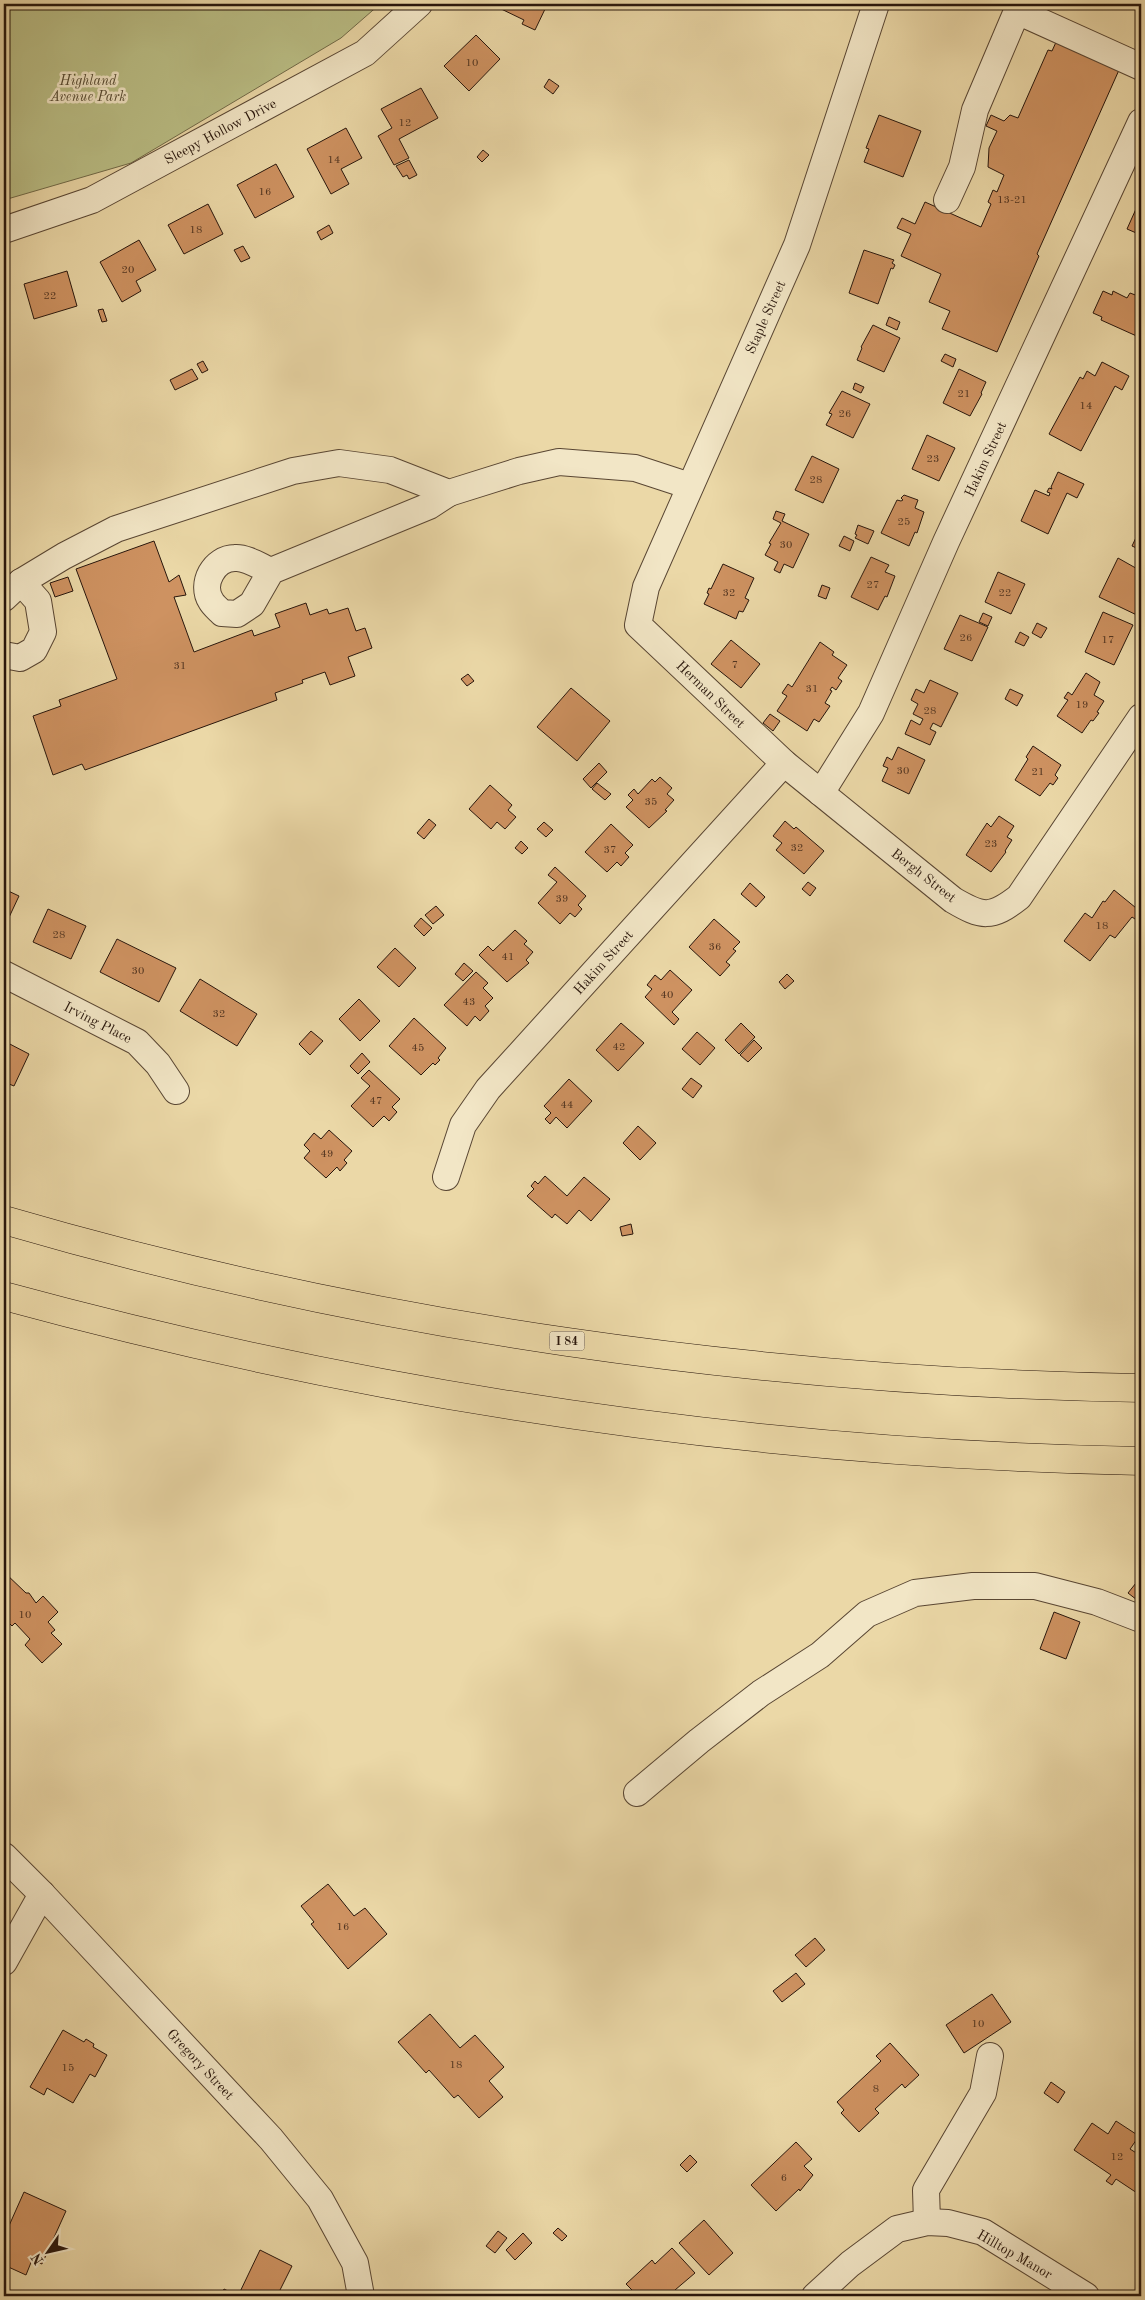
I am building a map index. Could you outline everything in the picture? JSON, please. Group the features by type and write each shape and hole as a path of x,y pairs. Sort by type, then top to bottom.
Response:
{"highway":[{"name":"I 84","path":"4,1220 117,1250 302,1294 525,1335 765,1366 937,1380 1141,1388"},
{"path":"4,1296 114,1326 211,1348 385,1384 520,1408 789,1441 1060,1460 1141,1461"}],"street":[{"name":"Sleepy Hollow Drive","path":"4,230 92,200 365,53 419,4"},
{"name":"Staple Street","path":"638,624 646,587 797,245 876,4"},
{"path":"947,200 962,167 975,110 1017,11 1141,66"},
{"name":"Hakim Street","path":"822,793 871,713 946,542 1141,122"},
{"path":"271,571 429,506 449,493 520,471 559,462 635,468 690,486"},
{"path":"12,590 64,556 116,529 293,471 339,463 390,470 449,493"},
{"path":"4,655 20,658 34,650 43,632 38,601 12,590"},
{"name":"Herman Street","path":"638,624 784,762"},
{"name":"Bergh Street","path":"784,762 953,900 981,914 995,913 1019,897 1029,884 1141,717"},
{"name":"Hakim Street","path":"446,1177 463,1125 488,1089 784,762"},
{"name":"Irving Place","path":"4,974 137,1042 158,1064 176,1091"},
{"path":"638,1793 699,1741 761,1693 820,1655 867,1614 915,1593 973,1586 1035,1586 1096,1602 1141,1619"},
{"name":"Gregory Street","path":"4,1856 42,1894 271,2139 320,2199 355,2263 361,2296"},
{"path":"4,1962 42,1894"},
{"path":"927,2222 926,2190 983,2093 990,2056"},
{"name":"Hilltop Manor","path":"815,2296 850,2264 897,2229 927,2222 948,2222 983,2232 1086,2296"}],"green space":[{"name":"Highland Avenue Park","path":"4,4 380,4 341,38 131,163 4,200"}],"building":[{"path":"496,4 538,4 546,7 535,30 522,24 524,20 495,6"},
{"path":"476,35 500,59 469,91 444,66"},
{"path":"1057,40 1119,70 1037,254 1039,256 997,352 942,329 950,311 929,302 941,274 901,256 911,234 897,228 902,218 915,224 925,202 981,227 991,204 988,202 993,190 997,192 1004,175 988,167 989,148 997,131 986,126 991,115 1004,121 1010,115 1018,118 1048,50 1052,51"},
{"path":"549,79 559,86 553,94 544,87"},
{"path":"421,88 438,118 399,139 409,158 394,165 378,136 392,128 381,109"},
{"path":"879,115 921,131 903,177 864,162 869,149 866,148"},
{"path":"346,128 362,158 341,169 349,184 331,194 307,149"},
{"path":"483,150 489,155 482,162 477,157"},
{"path":"409,160 417,175 409,179 407,175 403,177 396,166"},
{"path":"276,164 294,197 255,218 237,185"},
{"path":"1141,200 1141,235 1127,229"},
{"path":"208,204 223,234 184,254 168,225"},
{"path":"329,225 333,233 321,240 317,232"},
{"path":"139,240 156,270 136,281 141,291 122,302 100,262"},
{"path":"243,246 250,258 241,262 234,250"},
{"path":"864,250 894,260 892,263 895,265 893,269 891,268 878,304 849,293"},
{"path":"67,271 77,306 34,319 24,284"},
{"path":"1103,291 1112,295 1113,291 1127,298 1130,293 1138,296 1136,302 1141,305 1141,338 1101,320 1102,317 1093,313"},
{"path":"103,309 107,321 102,322 98,310"},
{"path":"889,317 900,322 897,330 886,325"},
{"path":"873,325 900,338 884,372 857,360 861,347"},
{"path":"945,354 956,359 953,367 941,361"},
{"path":"203,361 208,370 202,373 197,364"},
{"path":"1102,362 1129,376 1122,390 1115,386 1081,451 1049,434 1080,377 1083,379 1087,371 1095,376"},
{"path":"192,369 198,379 175,390 170,380"},
{"path":"959,369 986,382 970,416 943,403"},
{"path":"855,383 864,387 861,393 853,389"},
{"path":"842,391 870,404 853,438 826,425 832,414 829,413"},
{"path":"927,435 955,448 939,481 912,469"},
{"path":"812,456 839,469 823,503 795,490"},
{"path":"1058,472 1084,484 1077,498 1067,493 1048,534 1021,521 1035,490 1049,496 1050,493 1047,492 1049,488 1052,489 1051,487"},
{"path":"904,495 918,500 915,508 924,512 917,533 915,532 909,546 881,533 897,500 903,500 901,498"},
{"path":"776,511 785,514 782,521 809,534 793,568 784,564 780,573 774,570 778,562 765,555 771,544 769,543 781,523 773,519"},
{"path":"858,525 874,531 868,544 855,538"},
{"path":"1141,527 1141,550 1132,546"},
{"path":"844,536 854,541 850,551 839,546"},
{"path":"154,541 169,582 179,575 186,595 174,597 194,652 252,630 254,636 280,627 275,614 306,603 310,615 327,609 329,614 348,608 356,631 365,628 372,648 348,657 355,676 330,685 325,672 302,680 303,683 275,693 277,700 85,770 82,764 53,775 33,716 61,706 59,700 117,679 76,569"},
{"path":"871,557 889,565 885,572 895,576 887,597 885,596 878,610 851,597"},
{"path":"1118,558 1141,571 1141,617 1099,597"},
{"path":"723,564 754,578 745,598 749,600 743,612 739,611 736,619 704,604 709,594 707,593 709,588 711,589"},
{"path":"998,572 1025,584 1011,614 985,602"},
{"path":"68,577 73,591 55,597 50,583"},
{"path":"822,585 830,588 826,599 818,596"},
{"path":"1103,612 1133,625 1114,665 1085,652"},
{"path":"983,613 992,617 988,626 979,622"},
{"path":"960,615 988,627 972,661 944,649"},
{"path":"1037,623 1047,628 1041,638 1032,633"},
{"path":"1020,632 1029,637 1024,646 1015,642"},
{"path":"731,640 760,664 741,688 711,664"},
{"path":"820,642 834,652 832,655 847,665 838,678 842,681 836,690 832,687 830,690 832,691 825,703 830,706 819,722 814,719 807,731 777,711 787,696 782,693 788,684 792,687"},
{"path":"1086,673 1100,682 1094,695 1104,701 1097,712 1099,713 1093,721 1091,720 1082,733 1057,716 1068,700 1064,698 1068,692 1072,695"},
{"path":"468,674 474,681 467,686 461,679"},
{"path":"930,680 958,693 941,727 933,723 930,729 936,732 930,745 905,734 911,720 920,725 923,719 913,714 918,704 911,700 916,689 924,693"},
{"path":"571,688 610,721 577,761 537,727"},
{"path":"1010,689 1023,695 1017,706 1005,699"},
{"path":"770,714 780,721 773,731 763,723"},
{"path":"1033,746 1061,765 1055,775 1058,778 1053,785 1050,783 1040,796 1015,780 1028,759 1026,757"},
{"path":"898,747 925,760 909,794 882,781 888,768 883,766 887,757 892,760"},
{"path":"599,763 607,772 591,788 583,779"},
{"path":"660,777 672,788 667,794 674,800 665,810 667,811 649,828 626,807 633,800 628,795 634,789 638,794 652,779 655,782"},
{"path":"597,783 611,794 605,800 592,789"},
{"path":"490,785 512,805 508,810 516,817 505,829 497,822 491,829 469,809"},
{"path":"999,816 1014,826 1007,837 1012,840 1006,852 991,872 966,855 987,823 991,827"},
{"path":"429,819 436,825 424,839 417,833"},
{"path":"785,821 794,829 796,827 824,851 804,874 776,850 782,843 773,836"},
{"path":"544,822 553,830 546,837 537,829"},
{"path":"611,824 633,845 625,853 629,857 621,866 617,862 607,872 585,852"},
{"path":"521,841 528,848 522,854 515,848"},
{"path":"555,867 586,896 578,905 582,909 575,917 570,913 560,924 538,903 557,882 548,875"},
{"path":"808,882 816,888 810,896 802,889"},
{"path":"750,883 765,897 756,907 741,894"},
{"path":"4,889 19,896 4,928"},
{"path":"1114,890 1141,912 1141,916 1138,921 1132,917 1115,938 1110,935 1090,961 1064,941 1085,913 1092,918 1103,901 1105,902"},
{"path":"436,906 444,915 433,924 425,915"},
{"path":"48,909 86,926 71,959 33,942"},
{"path":"421,918 432,928 424,936 414,926"},
{"path":"714,919 740,942 733,949 736,951 726,962 730,965 720,976 689,947"},
{"path":"515,930 527,941 524,944 533,952 526,960 529,963 507,982 479,955 488,946 493,951"},
{"path":"117,939 176,968 159,1002 100,972"},
{"path":"395,948 416,968 399,987 377,967"},
{"path":"464,963 473,971 463,981 455,974"},
{"path":"670,970 692,990 672,1012 679,1019 674,1025 645,997 652,989 647,985 655,975 661,980"},
{"path":"476,972 488,983 483,988 493,998 485,1006 489,1011 480,1021 475,1016 467,1026 444,1005"},
{"path":"787,974 794,981 785,989 779,982"},
{"path":"200,979 257,1014 237,1046 180,1011"},
{"path":"359,999 380,1021 360,1041 339,1019"},
{"path":"414,1018 446,1048 438,1058 440,1060 435,1065 433,1063 421,1075 389,1046"},
{"path":"621,1023 644,1043 618,1071 596,1050"},
{"path":"741,1023 755,1037 739,1054 725,1040"},
{"path":"311,1031 323,1041 310,1055 299,1044"},
{"path":"697,1032 715,1048 700,1065 682,1049"},
{"path":"754,1040 762,1048 748,1062 740,1055"},
{"path":"4,1041 29,1054 14,1086 4,1082"},
{"path":"362,1053 370,1062 358,1074 350,1066"},
{"path":"369,1070 400,1099 392,1107 397,1112 389,1121 384,1116 373,1127 351,1106 370,1086 361,1078"},
{"path":"691,1078 702,1086 693,1098 682,1089"},
{"path":"569,1079 592,1101 567,1128 556,1117 550,1124 545,1119 551,1113 544,1106"},
{"path":"638,1126 656,1143 640,1160 623,1143"},
{"path":"329,1130 352,1151 344,1160 347,1163 340,1171 337,1167 326,1178 304,1158 310,1151 304,1145 314,1133 321,1139"},
{"path":"545,1176 567,1196 584,1177 610,1199 591,1221 579,1210 567,1224 555,1214 552,1218 527,1196 534,1189 531,1186 535,1181 538,1184"},
{"path":"631,1224 633,1234 622,1236 620,1227"},
{"path":"4,1572 26,1593 29,1593 36,1603 43,1596 58,1612 48,1622 55,1630 51,1633 62,1644 42,1663 25,1645 30,1639 15,1623 12,1626 4,1618"},
{"path":"1136,1583 1141,1586 1141,1603 1128,1593"},
{"path":"1054,1612 1080,1622 1066,1659 1040,1649"},
{"path":"328,1884 354,1916 365,1908 387,1934 348,1969 311,1924 314,1922 301,1906"},
{"path":"815,1938 825,1950 806,1967 795,1955"},
{"path":"796,1973 805,1984 782,2002 773,1991"},
{"path":"992,1994 1011,2022 964,2053 946,2025"},
{"path":"430,2014 460,2048 475,2035 504,2067 489,2081 503,2097 479,2118 458,2095 454,2098 429,2070 426,2073 398,2042"},
{"path":"63,2030 84,2042 86,2039 94,2044 93,2047 107,2055 95,2077 90,2074 73,2103 47,2088 44,2095 30,2087"},
{"path":"890,2043 919,2075 905,2088 902,2084 875,2109 879,2113 859,2132 841,2113 844,2110 837,2102 881,2061 876,2056"},
{"path":"1051,2082 1065,2092 1058,2103 1044,2093"},
{"path":"1116,2121 1139,2136 1130,2149 1141,2156 1140,2195 1116,2179 1112,2185 1106,2181 1111,2175 1074,2150 1092,2123 1108,2134"},
{"path":"796,2142 812,2159 804,2166 813,2175 800,2191 799,2189 776,2211 751,2185"},
{"path":"690,2155 697,2162 687,2172 680,2165"},
{"path":"24,2192 66,2211 42,2264 32,2260 26,2275 4,2265 4,2237"},
{"path":"704,2220 733,2253 709,2275 679,2243"},
{"path":"558,2228 567,2236 562,2241 553,2233"},
{"path":"498,2231 507,2238 495,2253 486,2246"},
{"path":"523,2233 532,2243 515,2260 506,2250"},
{"path":"672,2248 695,2273 675,2290 671,2296 638,2296 626,2284 652,2260 655,2264"},
{"path":"260,2250 292,2266 277,2296 238,2296"},
{"path":"224,2289 238,2296 220,2296"}]}
